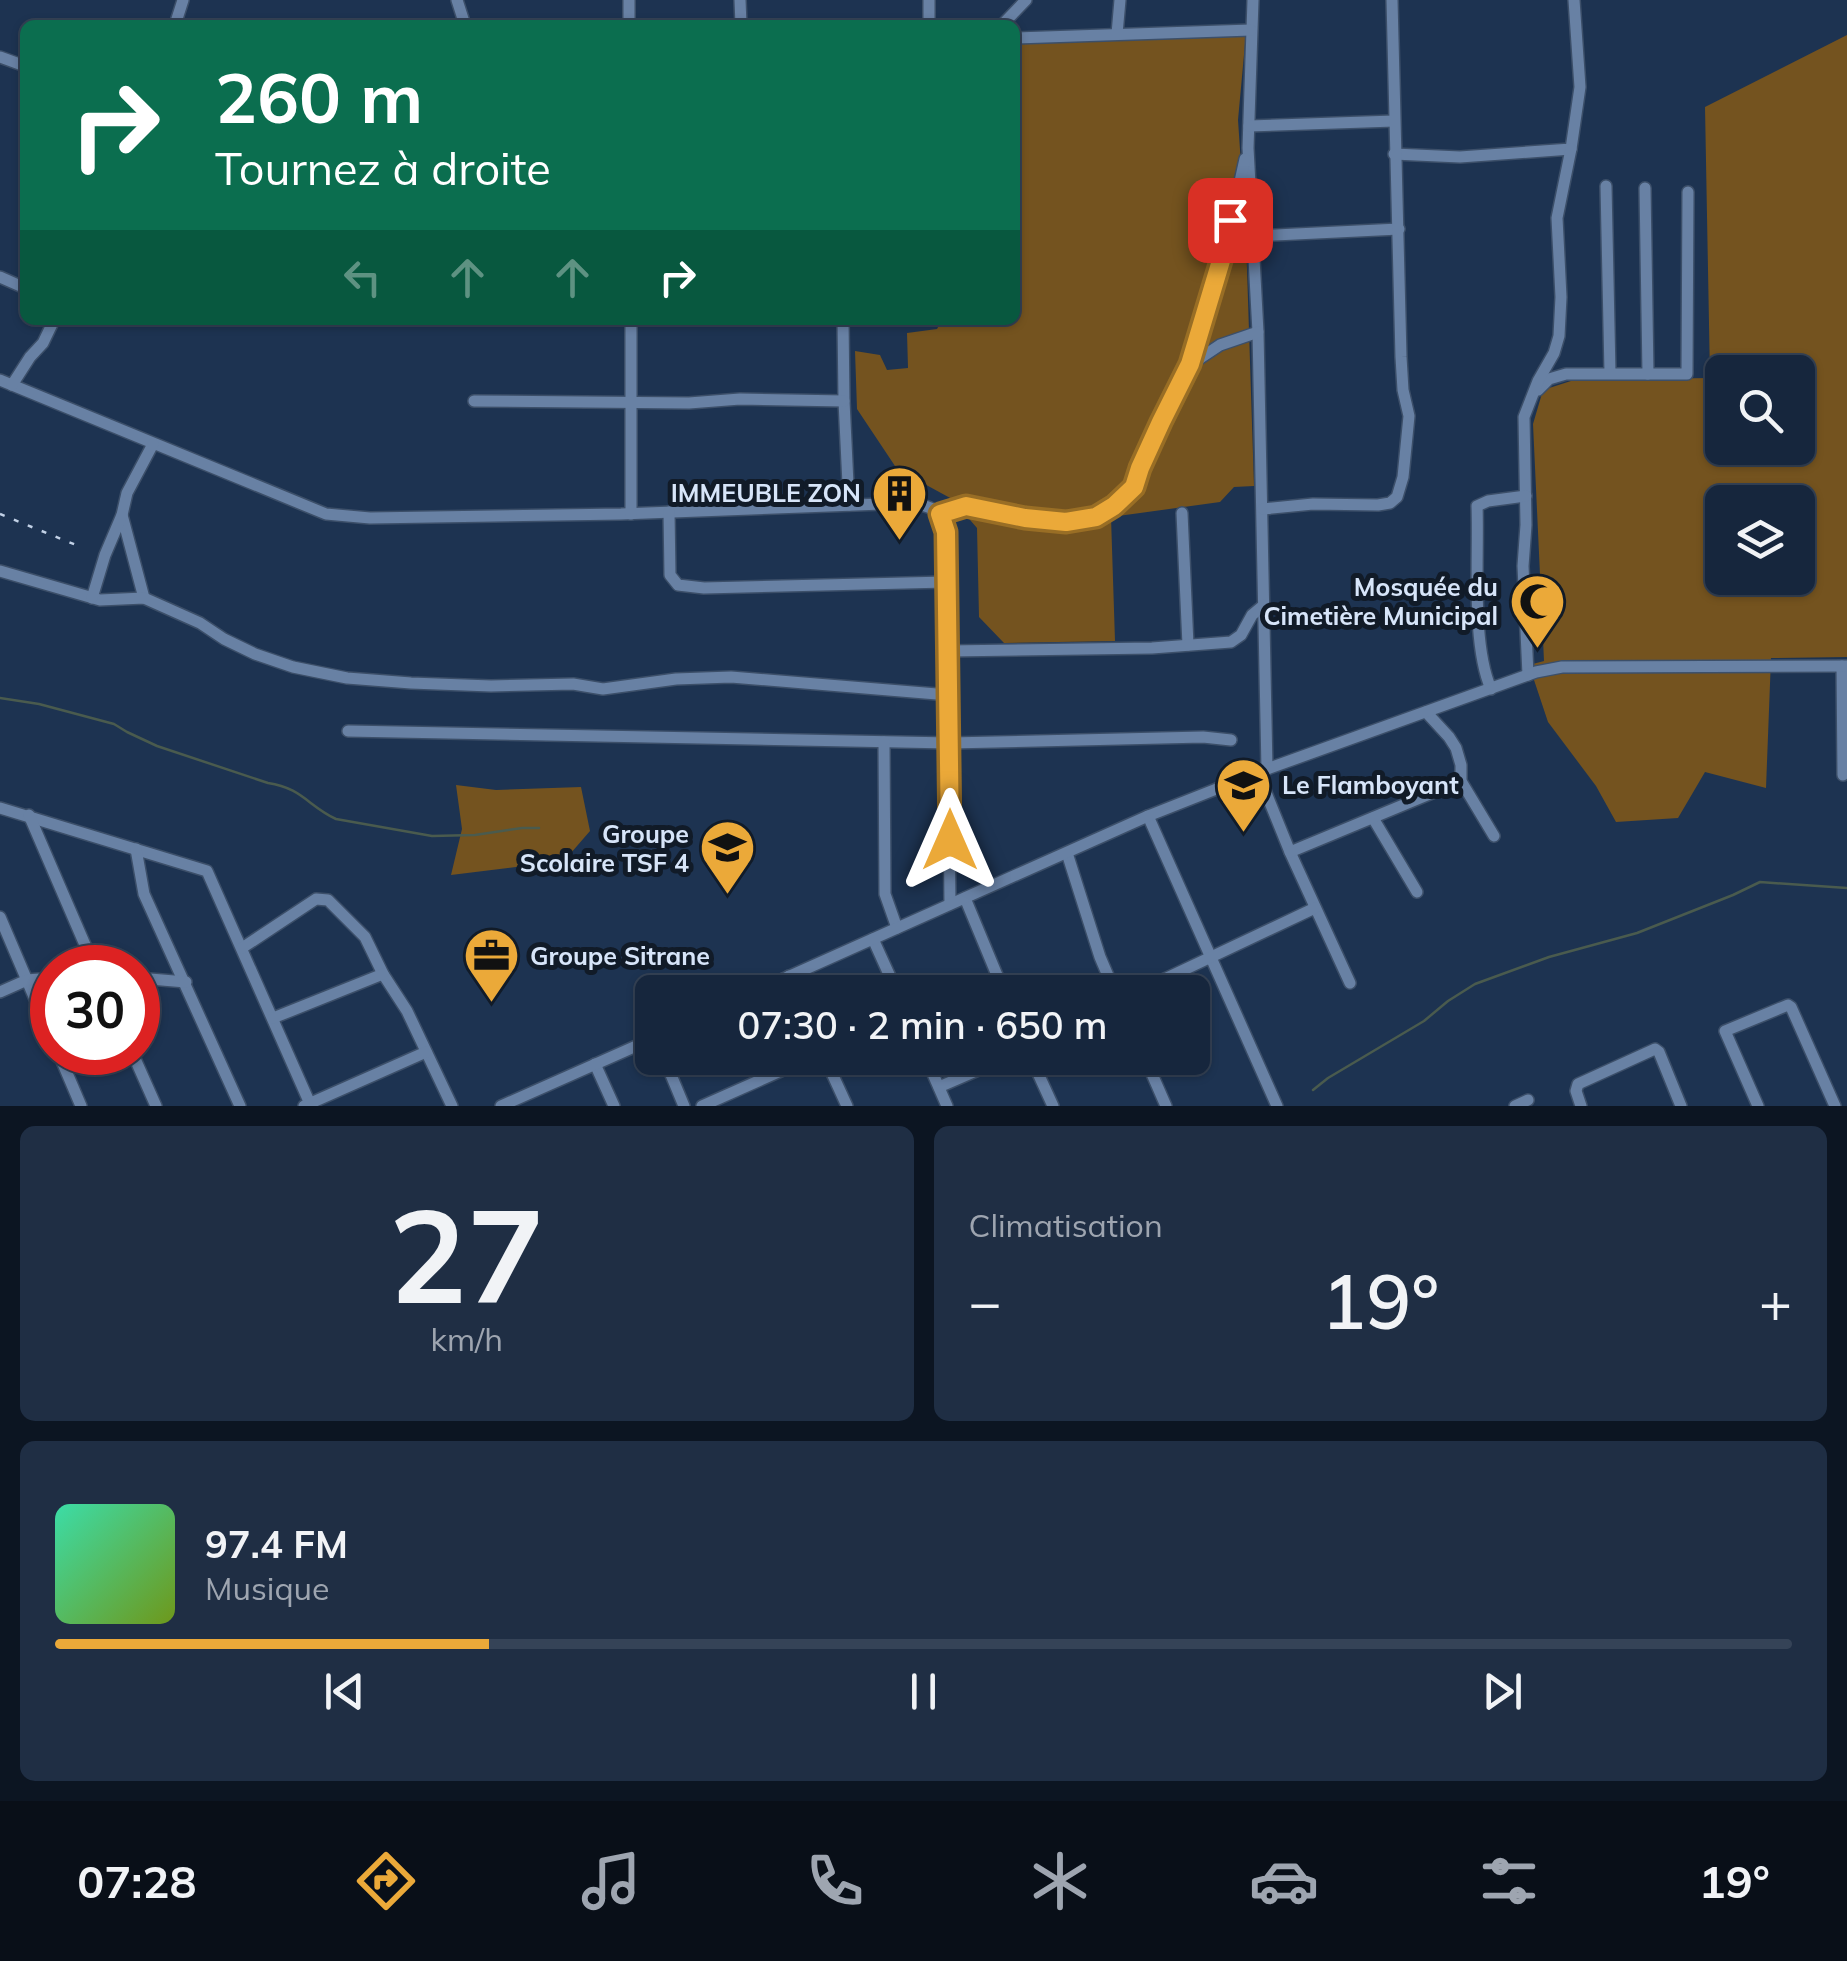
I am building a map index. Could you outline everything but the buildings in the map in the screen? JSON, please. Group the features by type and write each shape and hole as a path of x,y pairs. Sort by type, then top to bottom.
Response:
{"street":[{"path":"1007,20 1026,0"},
{"path":"1117,34 1120,0"},
{"path":"1253,0 1248,148 1262,508 1262,771 1290,852 1350,983"},
{"path":"1262,508 1378,505 1397,497 1403,477 1409,416 1401,358 1392,0"},
{"path":"1528,675 1523,566 1524,417 1559,336 1557,218 1580,87 1574,0"},
{"path":"1020,38 1252,30"},
{"path":"1249,126 1394,120"},
{"path":"940,514 966,506 1066,522 1096,517 1134,487 1190,364 1226,244 1248,148"},
{"path":"1394,154 1460,157 1572,149"},
{"path":"1606,186 1610,373"},
{"path":"1644,188 1648,374"},
{"path":"1532,396 1548,379 1566,374 1687,374 1688,192"},
{"path":"1253,236 1399,229"},
{"path":"52,325 44,343 6,382 326,514 370,518 631,514 909,503 931,507 940,514 946,532 950,904"},
{"path":"631,325 631,514"},
{"path":"843,325 848,505"},
{"path":"1190,364 1220,346 1258,332"},
{"path":"474,401 844,401"},
{"path":"92,598 127,493 153,444"},
{"path":"1491,688 1484,673 1479,620 1477,506 1526,496"},
{"path":"670,512 670,575 678,586 946,582"},
{"path":"1182,513 1188,645"},
{"path":"122,515 144,598"},
{"path":"0,571 100,600 144,598 200,623 254,654 347,678 427,684 573,684 603,689 676,679 731,678 950,695"},
{"path":"948,651 1188,645 1235,640 1252,614 1264,605"},
{"path":"790,975 1148,816 1491,688 1562,666 1844,666 1843,775"},
{"path":"1426,712 1456,748 1461,781 1494,836"},
{"path":"348,732 950,744 1231,740"},
{"path":"884,742 884,894 898,928"},
{"path":"1290,852 1461,781"},
{"path":"0,808 207,871 308,1105 426,1052"},
{"path":"29,815 85,945"},
{"path":"1148,816 1277,1106"},
{"path":"1373,818 1417,892"},
{"path":"136,849 144,894 240,1106"},
{"path":"1067,852 1108,975"},
{"path":"966,898 997,975"},
{"path":"242,948 316,899 328,900 365,936 452,1106"},
{"path":"1174,975 1315,908"},
{"path":"0,918 30,987"},
{"path":"873,938 889,975"},
{"path":"273,1018 383,974"},
{"path":"0,992 30,980"},
{"path":"160,980 186,982"},
{"path":"1758,1106 1725,1032 1788,1005 1835,1106"},
{"path":"501,1106 635,1046"},
{"path":"1581,1106 1578,1084 1655,1049 1682,1106"},
{"path":"595,1064 614,1106"},
{"path":"68,1075 82,1106"},
{"path":"142,1075 156,1106"},
{"path":"671,1075 684,1106"},
{"path":"702,1106 772,1075"},
{"path":"832,1075 846,1106"},
{"path":"934,1075 947,1106"},
{"path":"939,1087 967,1075"},
{"path":"1038,1075 1052,1106"},
{"path":"1152,1075 1166,1106"},
{"path":"1516,1106 1528,1100"}],"shaded area":[{"path":"1246,33 1238,120 1254,486 1234,487 1220,502 1111,517 1115,641 1004,643 979,617 977,528 952,499 897,469 857,409 855,351 880,355 887,370 908,368 907,333 937,329 939,325 1020,325 1020,40"},
{"path":"1847,35 1847,657 1771,658 1766,788 1705,772 1678,818 1616,822 1596,786 1548,722 1529,665 1544,661 1533,424 1543,390 1574,380 1705,378 1705,465 1815,465 1815,355 1710,355 1705,107"},
{"path":"456,785 496,790 581,787 590,831 564,861 451,875 462,829"}],"waterway":[{"path":"0,698 114,724 157,746 280,785 336,819 432,836 539,828"},
{"path":"1313,1090 1424,1021 1475,984 1549,957 1637,933 1760,882 1847,888"}],"railway":[{"path":"0,514 76,545"}],"place":[{"name":"IMMEUBLE ZON","path":"900,542"},
{"name":"Mosquée du Cimetière Municipal","path":"1537,650"},
{"name":"Le Flamboyant","path":"1243,834"},
{"name":"Groupe Scolaire TSF 4","path":"728,897"},
{"name":"Groupe Sitrane","path":"491,1005"}],"route":[{"path":"950,840 946,532 940,514 966,506 1066,522 1096,517 1134,487 1190,364 1230,220"}]}
